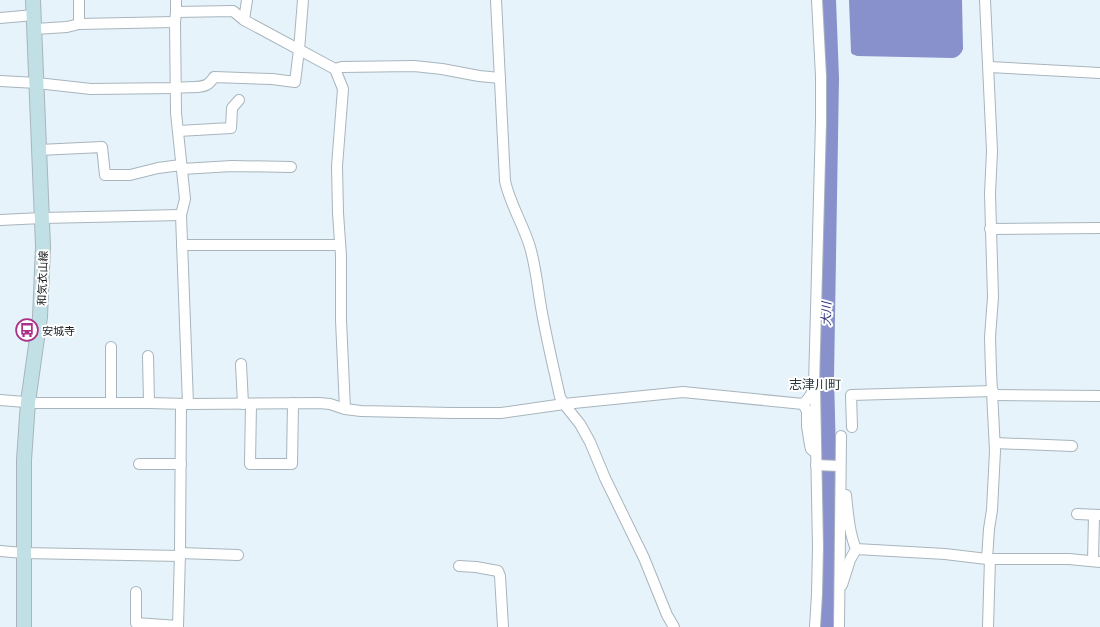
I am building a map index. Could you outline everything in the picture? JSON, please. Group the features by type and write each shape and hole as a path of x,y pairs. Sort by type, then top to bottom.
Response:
{"main road":[{"name":"和気衣山線","path":"24,627 24,460 28,402 40,317 43,246 33,0"}],"street":[{"path":"79,0 79,24"},
{"path":"136,592 136,623 178,627 181,464 184,404 181,215 185,200 176,113 174,22 176,0"},
{"path":"244,20 247,0"},
{"path":"0,81 37,83 90,89 176,88 203,86 208,84 214,77 295,82 303,0"},
{"path":"496,0 505,181 507,192 530,246 536,271 547,339 560,397 580,424 590,442 605,478 644,558 667,615 674,627"},
{"path":"815,627 818,547 816,413 814,384 821,122 821,76 817,0"},
{"path":"985,0 992,151 990,229 993,298 990,336 995,443 992,510 989,529 988,627"},
{"path":"176,12 233,11 244,20 335,69 414,66 500,78"},
{"path":"0,18 67,27 79,24 174,22"},
{"path":"989,67 1100,73"},
{"path":"335,69 343,89 337,166 341,256 340,320 345,409"},
{"path":"178,131 231,128 232,108 239,100"},
{"path":"39,150 102,147 105,175 130,175 158,168 232,166 291,167"},
{"path":"0,220 181,215"},
{"path":"990,229 1100,228"},
{"path":"182,245 340,245"},
{"path":"111,347 111,403"},
{"path":"148,356 149,403"},
{"path":"241,364 247,404 250,464 292,464 293,403"},
{"path":"0,400 37,403 184,404 319,402 345,409 361,411 501,413 564,404 683,392 803,404 809,400 814,384"},
{"path":"852,427 851,395 993,393 1100,396"},
{"path":"803,404 806,411 806,426 811,449 816,454"},
{"path":"839,627 839,469 841,436"},
{"path":"995,443 1072,446"},
{"path":"139,464 181,464"},
{"path":"817,465 839,469"},
{"path":"839,469 846,491 849,527 856,549 850,560 845,579 839,592"},
{"path":"856,549 945,554 988,559 1069,559 1096,561 1097,515 1077,514"},
{"path":"0,551 23,553 238,555"},
{"path":"459,566 498,571 500,576 503,627"}],"water":[{"path":"849,0 962,0 963,49 959,55 953,58 857,56 852,54"}],"waterway":[{"name":"大川","path":"824,627 829,533 825,377 830,78 827,0"}],"place":[{"name":"安城寺","path":"27,330"}],"district":[{"name":"志津川町","path":"815,384"}]}
